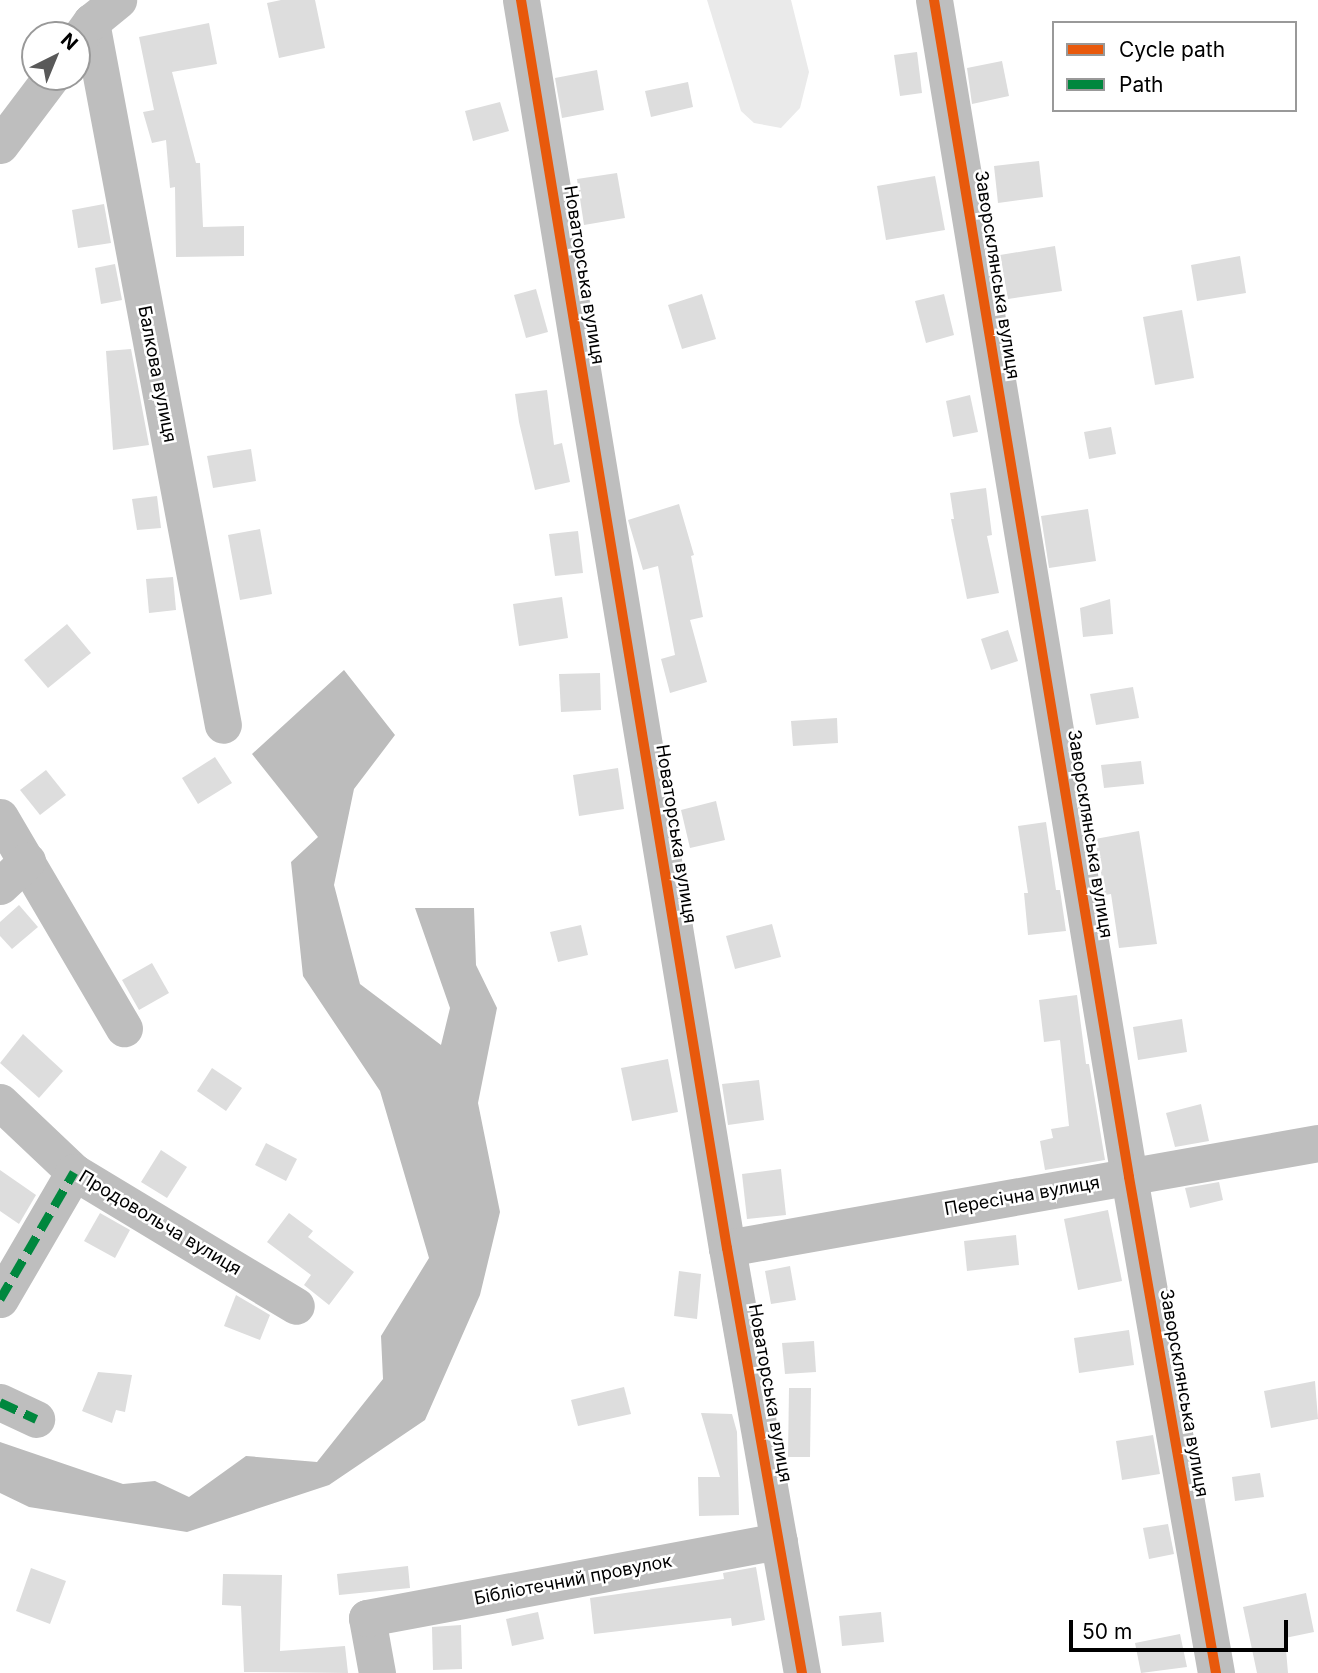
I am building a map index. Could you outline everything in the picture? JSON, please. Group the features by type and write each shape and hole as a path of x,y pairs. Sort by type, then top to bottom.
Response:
{"street":[{"name":"Новаторська вулиця","path":"521,0 727,1248 802,1673"},
{"name":"Заворсклянська вулиця","path":"934,0 1129,1177 1216,1673"},
{"name":"Балкова вулиця","path":"95,21 223,725"},
{"path":"0,145 40,91"},
{"path":"0,817 124,1028"},
{"path":"0,886 27,861"},
{"name":"Продовольча вулиця","path":"0,1102 74,1172 296,1306"},
{"name":"Пересічна вулиця","path":"727,1248 1318,1143"},
{"path":"0,1299 74,1172"},
{"path":"0,1402 36,1419"},
{"name":"Бібліотечний провулок","path":"377,1673 367,1618 779,1541"}],"shaded area":[{"path":"707,0 791,0 809,72 800,108 781,128 754,123 741,111"},
{"path":"344,670 395,735 354,789 334,885 360,984 441,1045 450,1008 415,908 474,908 476,965 497,1008 478,1103 500,1212 480,1295 425,1420 329,1485 187,1532 29,1507 0,1493 0,1442 123,1484 155,1481 189,1497 246,1456 317,1462 383,1379 381,1336 429,1258 380,1091 303,976 291,862 318,837 252,754"}],"building":[{"path":"281,0 315,0 325,48 279,58 267,3"},
{"path":"209,23 217,64 172,72 196,163 200,163 203,227 244,226 244,256 176,257 175,187 170,188 166,140 152,143 143,112 154,110 139,37"},
{"path":"917,52 922,93 900,96 894,55"},
{"path":"1002,61 1009,96 972,104 967,68"},
{"path":"597,70 604,110 562,118 555,78"},
{"path":"688,82 693,107 651,117 645,91"},
{"path":"500,102 509,131 473,141 465,111"},
{"path":"1039,161 1043,197 998,203 994,166"},
{"path":"617,173 625,218 584,225 577,179"},
{"path":"935,176 945,230 886,240 877,186"},
{"path":"104,204 111,243 78,248 72,210"},
{"path":"1055,246 1062,291 1008,299 1000,255"},
{"path":"1240,256 1246,293 1197,301 1191,265"},
{"path":"115,264 122,300 101,304 95,268"},
{"path":"536,289 548,332 526,338 514,295"},
{"path":"702,294 716,339 682,349 668,305"},
{"path":"944,294 954,335 926,343 915,301"},
{"path":"1182,310 1194,378 1155,385 1143,317"},
{"path":"131,349 149,445 113,450 106,351"},
{"path":"547,390 554,445 562,443 570,482 535,490 515,394"},
{"path":"970,395 978,432 953,437 946,401"},
{"path":"1111,427 1116,454 1089,459 1084,432"},
{"path":"251,449 256,481 213,488 207,456"},
{"path":"986,488 992,535 987,536 999,593 967,599 951,519 954,519 950,493"},
{"path":"157,496 161,528 137,530 132,499"},
{"path":"679,504 694,555 691,556 703,617 690,620 707,682 670,693 661,659 675,655 658,566 643,570 628,520"},
{"path":"1088,509 1096,561 1049,568 1041,516"},
{"path":"260,529 272,594 240,600 228,535"},
{"path":"578,531 583,573 555,576 549,534"},
{"path":"173,577 176,610 149,613 146,579"},
{"path":"562,597 568,638 519,646 513,604"},
{"path":"1110,599 1113,634 1083,637 1080,608"},
{"path":"67,624 91,653 48,688 24,660"},
{"path":"1008,630 1018,661 991,670 981,639"},
{"path":"600,673 601,710 561,712 559,674"},
{"path":"1133,687 1139,718 1096,725 1090,694"},
{"path":"837,718 838,743 793,746 791,721"},
{"path":"215,757 232,783 198,804 182,778"},
{"path":"1141,761 1144,784 1104,788 1101,765"},
{"path":"618,768 624,809 579,816 573,775"},
{"path":"46,770 66,795 40,815 20,790"},
{"path":"716,801 725,840 690,848 681,810"},
{"path":"1046,822 1056,890 1060,890 1066,931 1028,935 1024,893 1028,893 1018,826"},
{"path":"1139,831 1157,944 1119,948 1111,894 1105,895 1095,839"},
{"path":"19,905 38,927 12,949 0,936 0,922"},
{"path":"772,924 781,957 735,969 726,936"},
{"path":"581,925 588,955 558,962 550,932"},
{"path":"152,963 169,993 139,1010 122,980"},
{"path":"1077,995 1086,1064 1089,1064 1105,1160 1045,1170 1040,1141 1053,1138 1051,1129 1069,1126 1060,1040 1044,1042 1039,1000"},
{"path":"1182,1019 1187,1052 1138,1060 1133,1027"},
{"path":"23,1034 63,1071 39,1098 0,1063"},
{"path":"668,1059 678,1112 632,1121 621,1068"},
{"path":"212,1068 242,1088 226,1111 197,1091"},
{"path":"759,1080 764,1120 728,1125 722,1084"},
{"path":"1201,1104 1209,1141 1175,1147 1166,1113"},
{"path":"266,1143 297,1159 286,1181 255,1165"},
{"path":"161,1150 187,1167 167,1198 141,1182"},
{"path":"781,1169 786,1215 747,1219 742,1174"},
{"path":"0,1170 36,1195 19,1224 0,1211"},
{"path":"1219,1182 1223,1200 1190,1208 1185,1188"},
{"path":"1108,1210 1122,1281 1078,1290 1064,1219"},
{"path":"100,1213 130,1230 115,1258 84,1241"},
{"path":"289,1213 313,1231 308,1237 354,1272 329,1305 304,1285 311,1275 267,1242"},
{"path":"1016,1235 1019,1265 967,1271 964,1241"},
{"path":"790,1266 796,1300 771,1304 765,1271"},
{"path":"679,1271 701,1274 697,1319 674,1316"},
{"path":"236,1295 270,1315 260,1340 224,1326"},
{"path":"1129,1330 1134,1365 1079,1373 1074,1338"},
{"path":"814,1341 816,1372 785,1374 782,1343"},
{"path":"98,1372 132,1375 125,1412 116,1410 112,1423 82,1411"},
{"path":"1315,1381 1318,1419 1271,1428 1264,1391"},
{"path":"624,1387 631,1414 578,1426 571,1400"},
{"path":"789,1388 811,1388 810,1457 788,1457"},
{"path":"701,1413 732,1414 737,1432 739,1515 699,1516 698,1477 720,1477"},
{"path":"1153,1435 1160,1474 1122,1480 1116,1441"},
{"path":"1260,1473 1264,1497 1235,1501 1232,1477"},
{"path":"1168,1524 1174,1554 1149,1559 1143,1528"},
{"path":"408,1566 410,1588 339,1595 337,1574"},
{"path":"756,1567 765,1620 732,1626 731,1618 594,1634 590,1598 724,1579 723,1573"},
{"path":"31,1568 66,1581 50,1624 16,1611"},
{"path":"223,1574 282,1575 280,1651 345,1646 348,1673 244,1672 241,1606 222,1605"},
{"path":"1306,1593 1314,1632 1285,1638 1288,1673 1257,1673 1243,1607"},
{"path":"538,1612 544,1639 512,1646 506,1619"},
{"path":"881,1612 884,1642 842,1646 839,1616"},
{"path":"461,1625 462,1669 433,1670 432,1627"},
{"path":"1180,1634 1187,1667 1141,1673 1135,1643"}],"marked path":[{"path":"0,1299 74,1172"},
{"path":"0,1402 36,1419"}],"cycle path":[{"path":"521,0 727,1248 802,1673"},
{"path":"934,0 1129,1177 1216,1673"}]}
